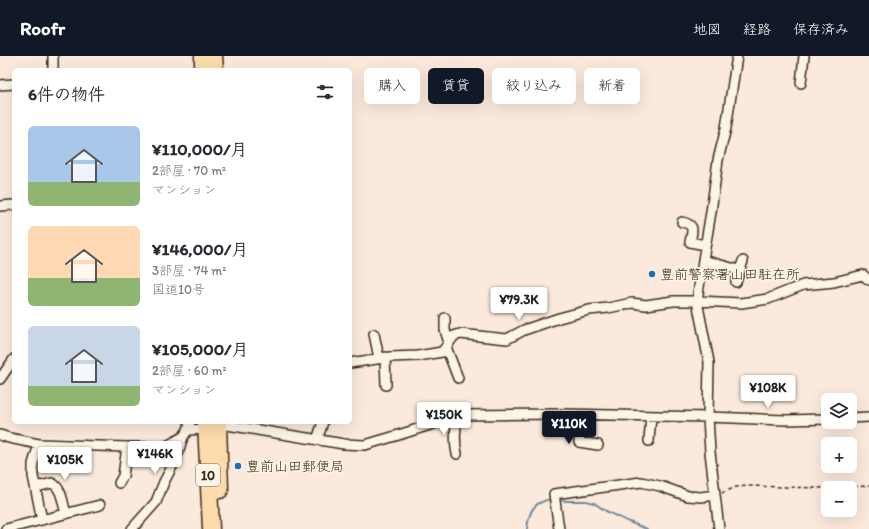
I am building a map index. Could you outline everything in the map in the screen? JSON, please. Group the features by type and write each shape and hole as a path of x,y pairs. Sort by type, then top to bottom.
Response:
{"highway":[{"path":"203,56 203,68"},
{"path":"214,56 215,68"},
{"name":"10","path":"211,529 212,425"},
{"name":"10","path":"212,425 221,529"}],"street":[{"path":"53,56 53,68"},
{"path":"719,529 710,452 708,417 709,362 697,301 718,160 726,128 737,56"},
{"path":"801,83 804,56"},
{"path":"0,85 12,84"},
{"path":"0,206 12,205"},
{"path":"682,222 688,223 691,226 690,242 705,245"},
{"path":"703,260 741,265 736,282"},
{"path":"352,363 442,352 454,336 460,334 507,339 524,330 559,318 589,310 632,303 646,305 673,301 697,301 741,304 768,299 803,285 834,282 863,275 869,280"},
{"path":"445,318 445,330 448,345 458,378"},
{"path":"374,334 382,358 386,385"},
{"path":"0,379 12,362"},
{"path":"0,436 39,444 166,447 187,430 212,425 227,425 344,444 364,445 462,415 563,414 785,420 821,419"},
{"path":"583,415 579,442 598,446"},
{"path":"649,441 651,416"},
{"path":"457,417 455,437 457,454"},
{"path":"857,418 869,417"},
{"path":"317,440 321,424"},
{"path":"132,529 156,502 176,459 187,430"},
{"path":"39,444 33,464 33,476 42,520"},
{"path":"119,483 122,476 126,447"},
{"path":"559,529 554,494 641,482 660,486 688,496 701,497 715,495"},
{"path":"35,485 41,486 52,483 55,485 59,491 66,514"},
{"path":"6,529 100,506"}],"path":[{"path":"715,495 736,487 749,486 819,488 869,486"}],"waterway":[{"path":"527,529 529,517 533,508 540,502 552,499"},
{"path":"557,499 594,503 606,511 647,529"}],"place":[{"name":"豊前警察署山田駐在所","path":"652,274"},
{"name":"豊前山田郵便局","path":"238,466"}]}
